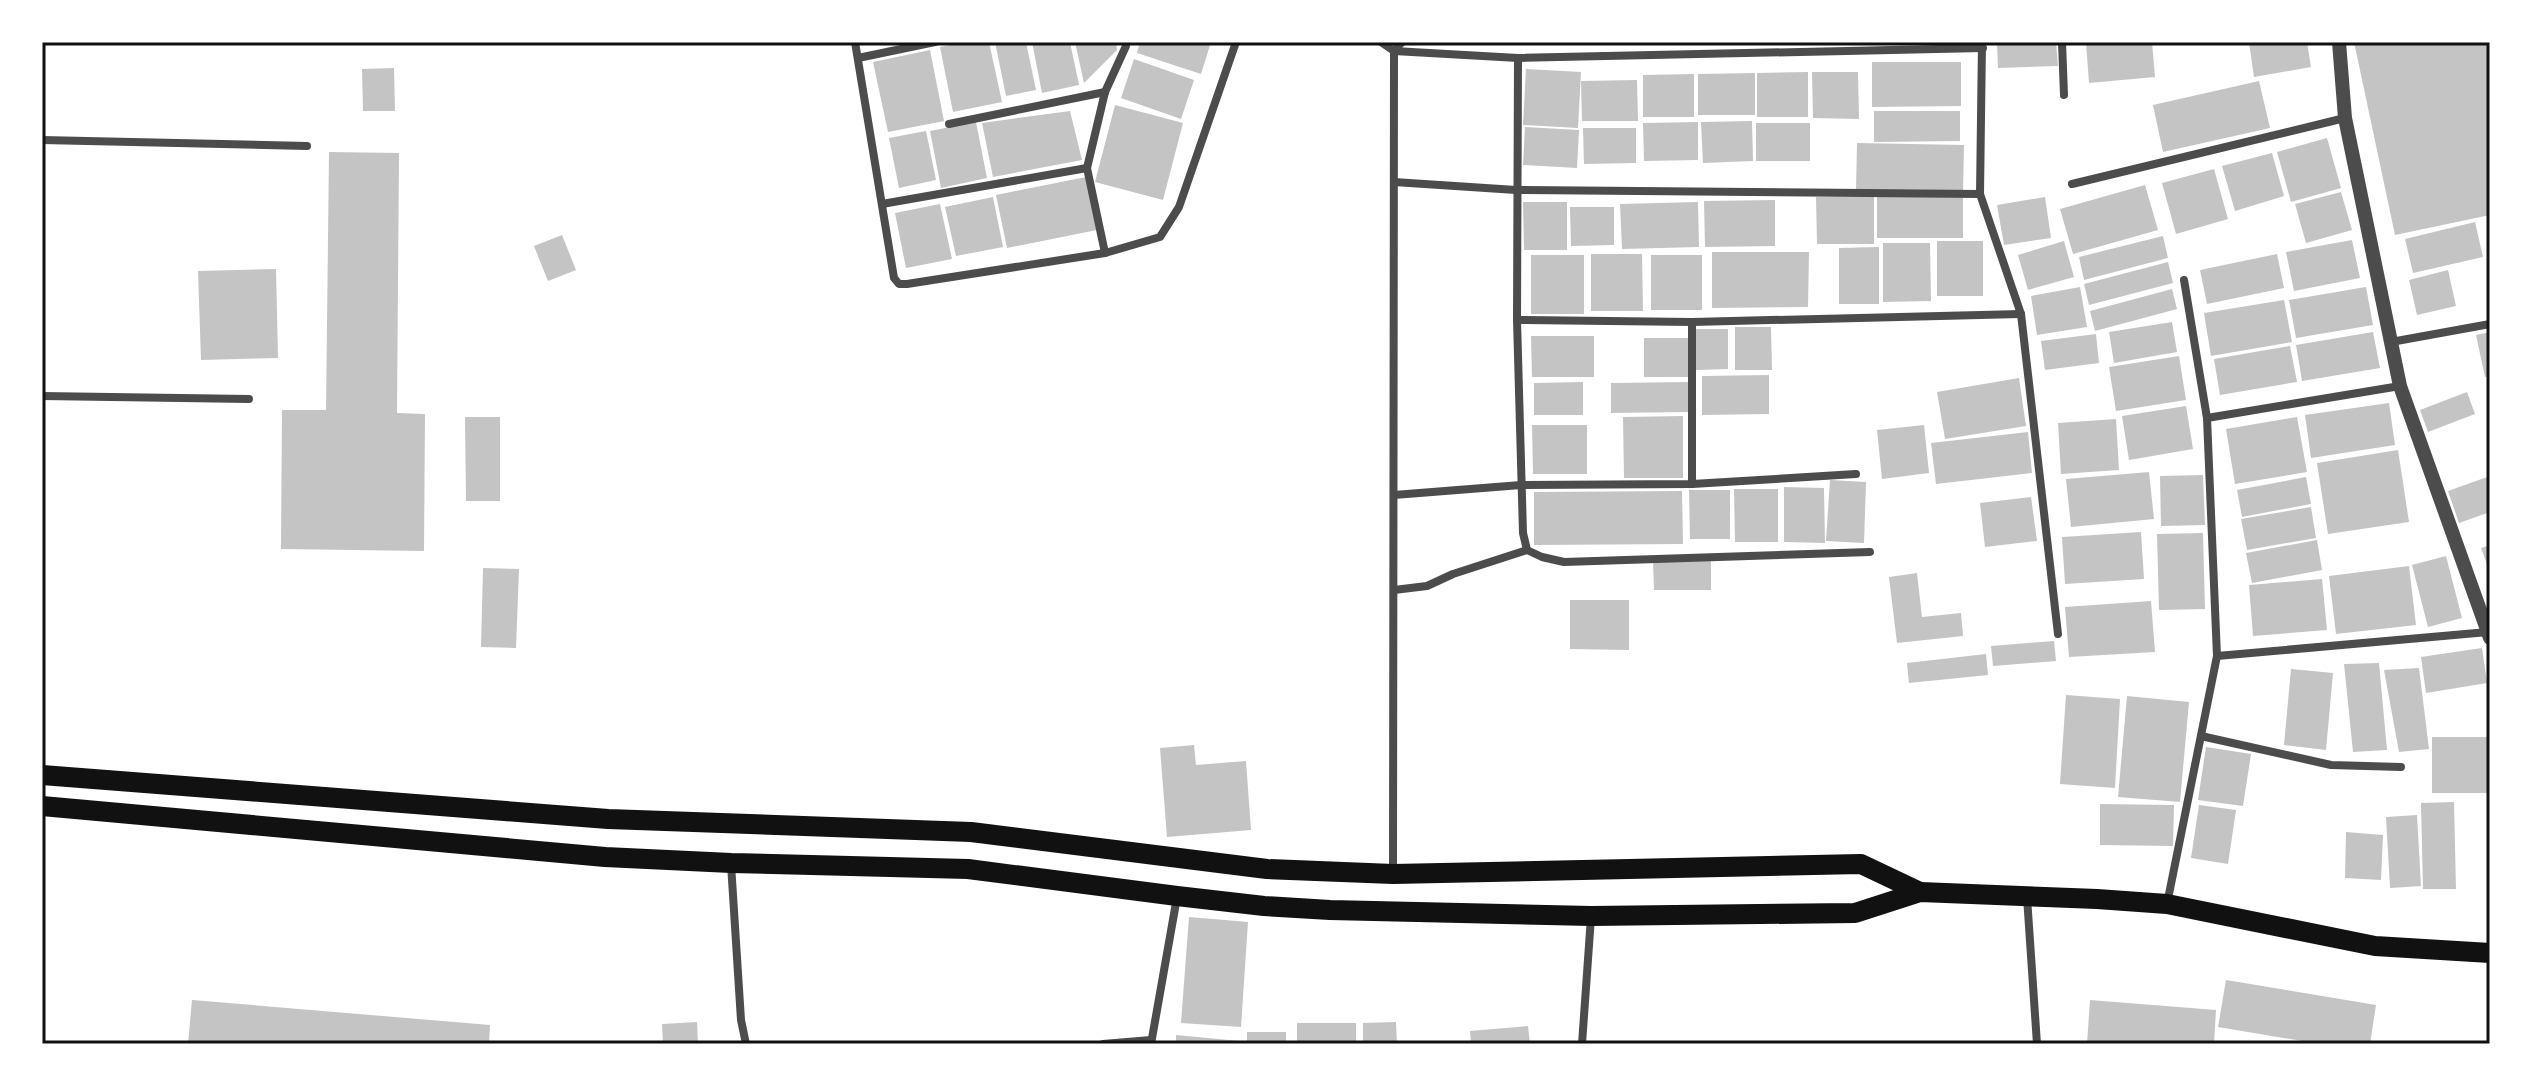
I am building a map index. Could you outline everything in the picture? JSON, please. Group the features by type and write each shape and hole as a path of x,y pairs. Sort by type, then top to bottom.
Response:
{"main road":[{"path":"42,775 608,819 971,832 1267,869 1393,874 1861,864 1920,892"},
{"path":"42,806 605,857 968,869 1177,896 1317,909 1591,916 1855,913 1920,892 2167,904 2375,946 2490,953"}],"street":[{"path":"855,42 894,278 899,284 1105,253 1160,237 1179,207 1236,42"},
{"path":"858,58 935,42"},
{"path":"1105,253 1087,168 1105,92 1126,46 1125,42"},
{"path":"1381,42 1394,51 1518,58 1982,45 1980,194 2021,314 2058,634"},
{"path":"1393,874 1394,51 1402,42"},
{"path":"2062,42 2064,95"},
{"path":"2217,656 2489,635 2400,386 2345,118 2339,42"},
{"path":"1518,58 1517,320 1523,533 1527,550"},
{"path":"949,124 1105,92"},
{"path":"2072,184 2345,118"},
{"path":"42,140 307,146"},
{"path":"882,204 1087,168"},
{"path":"1394,182 1516,190 1980,194"},
{"path":"2167,904 2217,656 2207,418 2184,280"},
{"path":"1517,320 1692,322 2021,314"},
{"path":"1692,322 1692,484"},
{"path":"2391,342 2490,324"},
{"path":"2207,418 2400,386"},
{"path":"42,396 249,399"},
{"path":"1394,495 1521,485 1692,484 1856,474"},
{"path":"1394,590 1427,586 1453,574 1527,550 1564,562 1870,552"},
{"path":"2201,736 2331,765 2401,767"},
{"path":"731,863 741,1020 746,1044"},
{"path":"1103,1044 1151,1042 1177,896"},
{"path":"2027,897 2037,1044"},
{"path":"1582,1044 1591,916"}],"building":[{"path":"989,42 1002,102 953,112 940,47"},
{"path":"995,42 1026,42 1036,90 1006,96"},
{"path":"1032,42 1070,42 1079,85 1042,93"},
{"path":"1075,42 1116,42 1117,50 1084,83"},
{"path":"1140,42 1211,42 1201,74 1137,53"},
{"path":"1997,42 2056,42 2058,66 1998,68"},
{"path":"2086,42 2152,42 2155,77 2089,83"},
{"path":"2249,42 2307,42 2311,67 2254,77"},
{"path":"2354,42 2490,42 2490,215 2395,235"},
{"path":"930,50 944,121 888,132 873,62"},
{"path":"1134,59 1194,80 1181,119 1121,98"},
{"path":"1872,62 1961,62 1961,106 1872,107"},
{"path":"394,68 395,111 363,111 362,69"},
{"path":"1526,69 1581,72 1578,128 1523,125"},
{"path":"1808,72 1808,117 1757,117 1757,73"},
{"path":"1812,72 1858,72 1859,119 1813,118"},
{"path":"1755,73 1755,115 1698,115 1698,74"},
{"path":"1694,74 1694,117 1643,117 1643,75"},
{"path":"1637,80 1638,121 1582,121 1581,81"},
{"path":"2259,81 2270,128 2163,152 2153,105"},
{"path":"1115,105 1183,123 1163,200 1095,182"},
{"path":"1070,111 1082,160 993,177 982,123"},
{"path":"1874,111 1960,111 1960,141 1874,142"},
{"path":"1752,121 1753,161 1703,163 1701,122"},
{"path":"976,122 987,178 941,188 930,131"},
{"path":"1698,122 1698,160 1644,161 1643,123"},
{"path":"1756,123 1810,123 1810,161 1756,161"},
{"path":"1525,127 1579,130 1577,168 1523,165"},
{"path":"1583,128 1636,128 1636,163 1584,164"},
{"path":"926,131 936,180 899,188 889,138"},
{"path":"2327,138 2341,188 2291,202 2277,152"},
{"path":"1857,143 1964,145 1963,193 1856,190"},
{"path":"329,152 399,153 397,413 425,414 424,551 281,549 282,410 326,410"},
{"path":"2272,153 2284,196 2235,211 2222,166"},
{"path":"2214,169 2228,219 2176,234 2162,183"},
{"path":"1086,177 1097,230 1007,248 996,195"},
{"path":"2145,185 2158,230 2073,254 2060,209"},
{"path":"2341,192 2352,230 2306,243 2295,204"},
{"path":"993,197 1003,247 956,256 945,207"},
{"path":"1816,197 1874,197 1874,244 1817,244"},
{"path":"1877,197 1963,197 1963,238 1877,238"},
{"path":"2045,197 2051,238 2004,245 1997,205"},
{"path":"1775,200 1775,246 1705,247 1704,201"},
{"path":"1523,202 1567,202 1567,250 1524,250"},
{"path":"1698,202 1699,247 1622,249 1620,204"},
{"path":"940,204 952,259 906,268 895,213"},
{"path":"1570,207 1614,207 1614,245 1571,246"},
{"path":"2475,222 2483,257 2413,273 2405,239"},
{"path":"562,235 576,270 548,281 534,246"},
{"path":"2163,236 2168,258 2084,280 2079,257"},
{"path":"2352,240 2360,278 2294,291 2286,252"},
{"path":"1937,241 1983,241 1983,296 1937,296"},
{"path":"2064,241 2074,277 2028,290 2018,255"},
{"path":"1883,243 1930,243 1931,301 1883,302"},
{"path":"1879,247 1879,304 1839,304 1839,248"},
{"path":"1712,252 1809,252 1808,307 1712,308"},
{"path":"1591,254 1642,254 1643,311 1591,311"},
{"path":"2277,254 2284,288 2207,304 2200,270"},
{"path":"1531,255 1584,255 1584,314 1531,314"},
{"path":"1651,255 1702,255 1702,310 1651,310"},
{"path":"2168,262 2173,283 2089,305 2084,284"},
{"path":"276,269 278,358 201,360 198,271"},
{"path":"2448,270 2456,306 2417,315 2409,280"},
{"path":"2080,287 2087,327 2037,335 2031,296"},
{"path":"2366,287 2373,325 2296,338 2289,300"},
{"path":"2172,289 2177,309 2095,331 2090,311"},
{"path":"2284,300 2292,342 2211,356 2204,313"},
{"path":"2172,322 2177,352 2114,363 2109,332"},
{"path":"1735,327 1771,327 1772,370 1735,370"},
{"path":"1696,329 1728,329 1728,369 1696,370"},
{"path":"2373,332 2380,368 2302,381 2296,345"},
{"path":"2490,332 2490,376 2485,377 2476,335"},
{"path":"2096,334 2099,363 2045,370 2041,341"},
{"path":"1531,336 1594,336 1594,377 1532,377"},
{"path":"1644,338 1690,338 1690,377 1644,377"},
{"path":"2290,346 2297,382 2220,395 2214,359"},
{"path":"2179,356 2186,400 2116,411 2109,367"},
{"path":"1769,375 1769,414 1702,415 1702,376"},
{"path":"2019,378 2026,426 1945,439 1937,392"},
{"path":"1583,382 1583,415 1534,415 1534,383"},
{"path":"1689,382 1689,412 1611,413 1611,383"},
{"path":"2467,392 2475,414 2428,432 2420,410"},
{"path":"2389,403 2395,445 2311,458 2305,415"},
{"path":"2186,406 2193,449 2129,460 2122,416"},
{"path":"1683,416 1683,478 1624,478 1623,417"},
{"path":"465,417 500,417 500,501 466,501"},
{"path":"2297,417 2307,472 2235,484 2226,429"},
{"path":"2116,419 2119,470 2061,474 2058,423"},
{"path":"1532,425 1587,425 1587,474 1533,474"},
{"path":"1924,425 1929,473 1882,479 1877,430"},
{"path":"2028,432 2032,473 1936,484 1931,443"},
{"path":"2398,450 2409,522 2328,534 2317,463"},
{"path":"2149,472 2154,519 2071,527 2066,479"},
{"path":"2203,475 2205,525 2161,526 2160,476"},
{"path":"2490,476 2490,512 2459,523 2448,491"},
{"path":"2306,477 2311,504 2242,517 2237,490"},
{"path":"1830,480 1866,482 1864,543 1826,541"},
{"path":"1784,487 1824,488 1825,543 1784,542"},
{"path":"1734,489 1778,489 1778,542 1735,542"},
{"path":"1689,490 1730,490 1730,539 1690,539"},
{"path":"1682,491 1683,544 1534,545 1534,492"},
{"path":"2031,497 2037,541 1985,547 1980,503"},
{"path":"2311,507 2316,538 2247,550 2241,519"},
{"path":"2141,532 2144,579 2065,584 2062,537"},
{"path":"2203,533 2205,609 2159,610 2157,534"},
{"path":"2317,540 2322,570 2252,583 2246,553"},
{"path":"2490,545 2490,572 2481,548"},
{"path":"2446,556 2462,618 2428,627 2412,565"},
{"path":"1711,559 1711,590 1654,590 1653,560"},
{"path":"2409,566 2416,625 2336,634 2329,576"},
{"path":"483,568 519,569 516,648 481,647"},
{"path":"1917,573 1922,617 1961,613 1963,636 1897,643 1889,577"},
{"path":"2322,579 2327,630 2253,636 2249,585"},
{"path":"1570,600 1629,600 1629,650 1570,649"},
{"path":"2151,601 2155,652 2069,657 2065,607"},
{"path":"2054,641 2056,661 1993,666 1991,646"},
{"path":"2482,648 2487,683 2426,693 2421,657"},
{"path":"1986,654 1988,675 1909,683 1907,663"},
{"path":"2379,663 2387,750 2353,752 2344,664"},
{"path":"2419,668 2429,749 2399,752 2384,670"},
{"path":"2291,669 2333,673 2326,750 2284,745"},
{"path":"2066,695 2120,699 2115,788 2060,784"},
{"path":"2127,696 2189,702 2180,802 2118,797"},
{"path":"2432,737 2490,737 2490,793 2432,793"},
{"path":"1194,745 1196,765 1246,761 1251,830 1167,837 1160,748"},
{"path":"2206,747 2251,754 2243,806 2198,800"},
{"path":"2454,802 2456,889 2423,889 2421,803"},
{"path":"2100,804 2174,805 2173,846 2100,845"},
{"path":"2199,805 2236,810 2228,864 2191,858"},
{"path":"2417,815 2421,886 2390,888 2386,817"},
{"path":"2346,832 2383,835 2381,880 2345,878"},
{"path":"1189,917 1248,922 1241,1027 1181,1023"},
{"path":"2226,980 2376,1005 2370,1044 2320,1044 2218,1027"},
{"path":"192,1000 490,1025 489,1044 188,1044"},
{"path":"2090,1000 2216,1010 2214,1044 2087,1044"},
{"path":"697,1022 698,1044 663,1044 662,1024"},
{"path":"1396,1022 1397,1044 1363,1044 1363,1023"},
{"path":"1297,1023 1356,1023 1356,1044 1297,1044"},
{"path":"1528,1026 1530,1044 1471,1044 1470,1031"},
{"path":"1247,1032 1286,1032 1286,1044 1247,1044"},
{"path":"1176,1035 1240,1041 1239,1044 1176,1044"}]}
